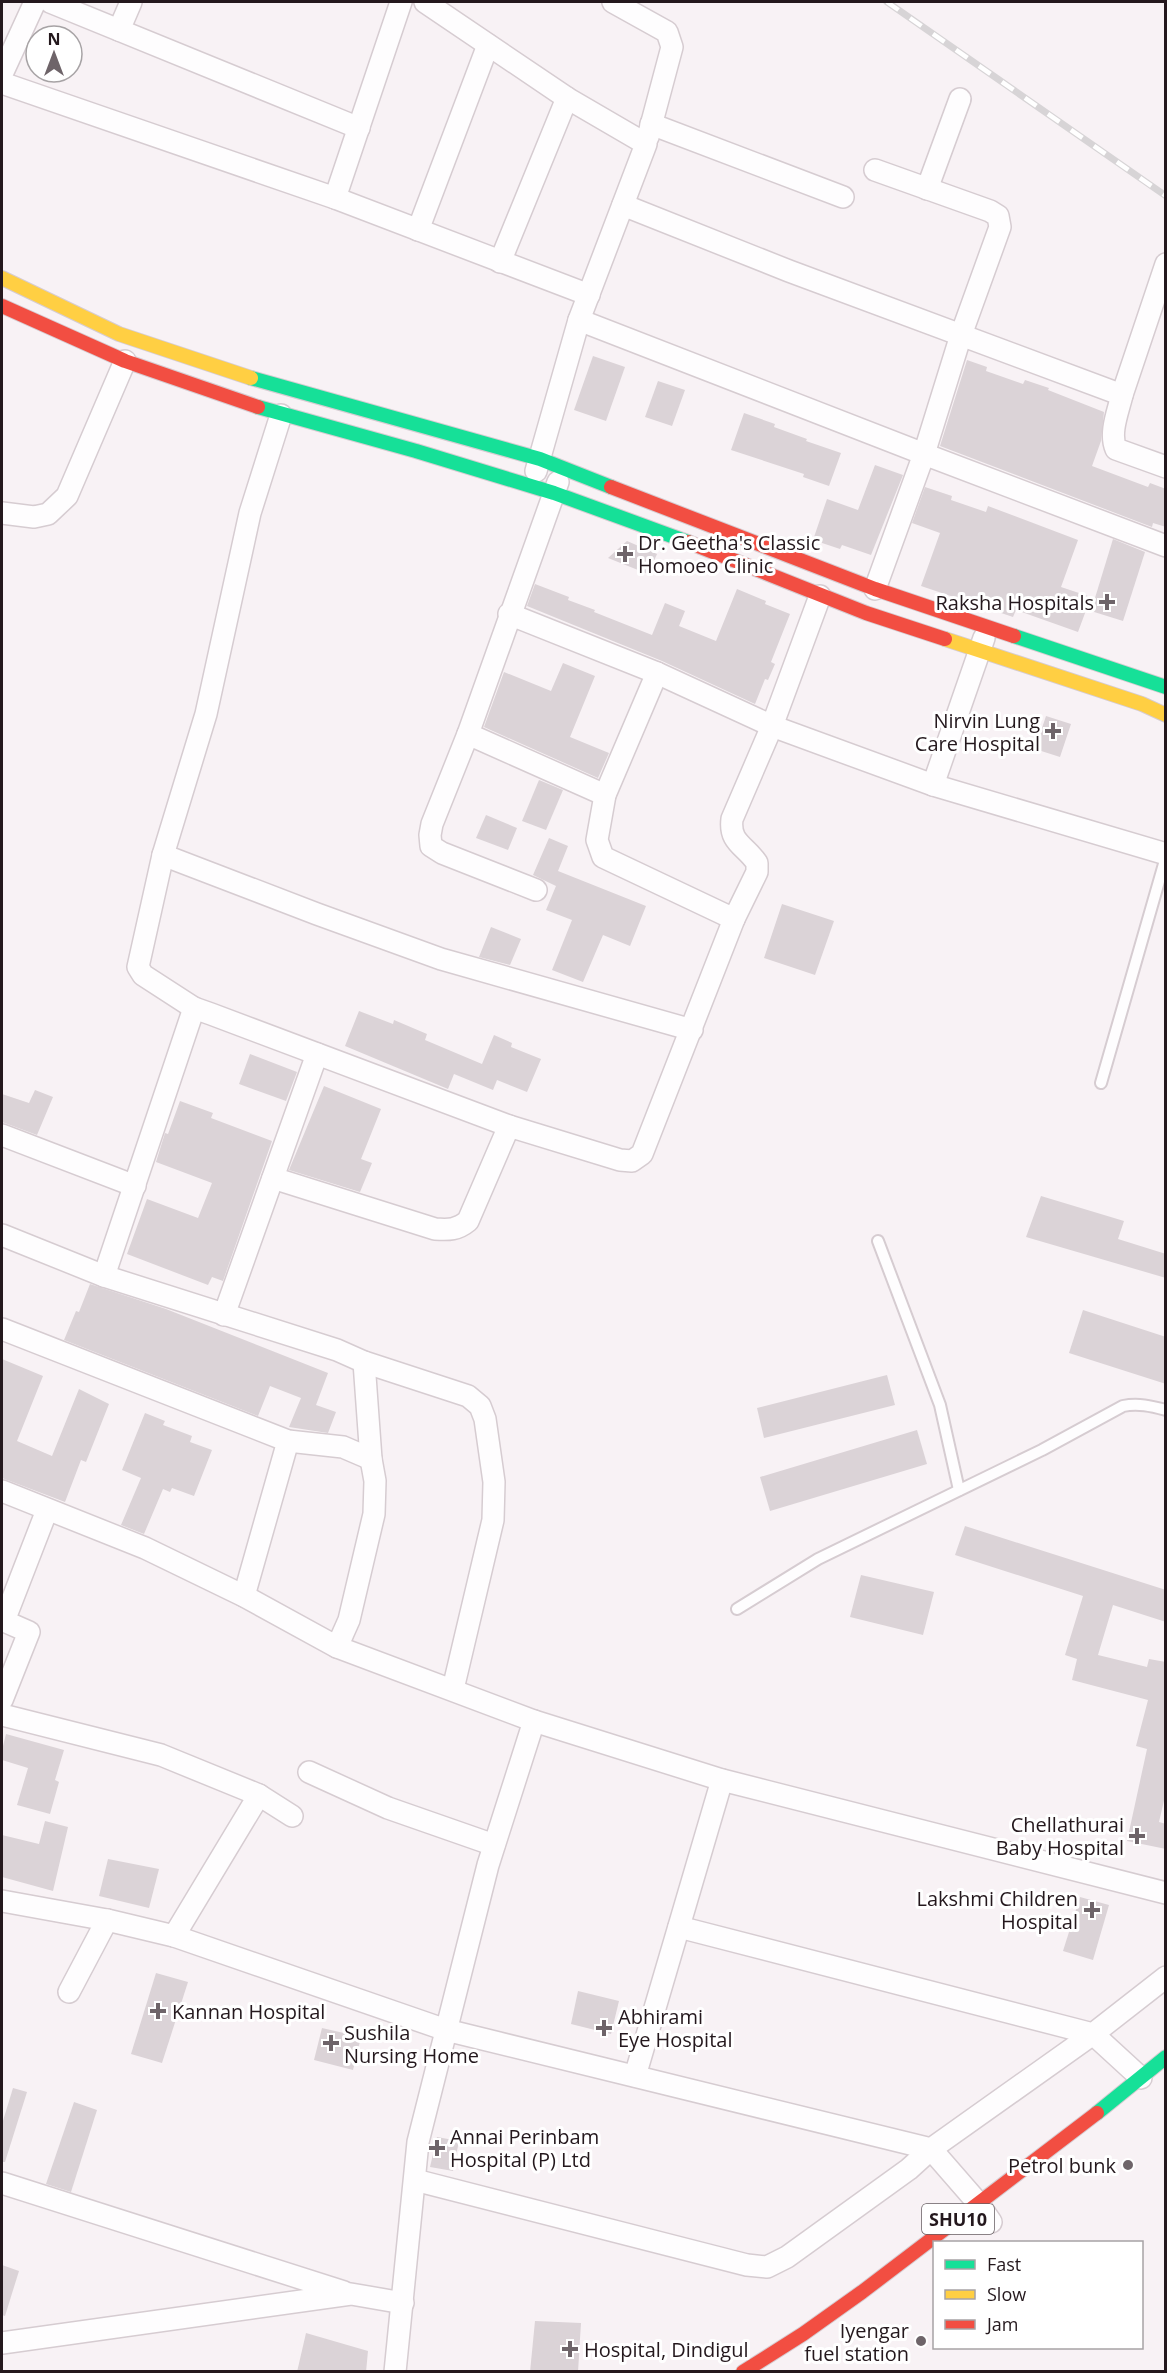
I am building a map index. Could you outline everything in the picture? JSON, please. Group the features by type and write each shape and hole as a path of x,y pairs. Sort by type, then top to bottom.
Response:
{"main road":[{"path":"2,278 130,338 273,386 540,459 874,589 1166,687"},
{"path":"2,306 125,361 281,415 416,451 554,493 689,542 820,596 1142,704 1166,715"},
{"name":"SHU10","path":"743,2372 772,2355 887,2273 1095,2117 1166,2057"}],"street":[{"path":"2,74 36,2"},
{"path":"50,2 359,128"},
{"path":"119,30 131,2"},
{"path":"334,198 401,2"},
{"path":"424,2 567,98 646,144"},
{"path":"530,486 540,459 579,320 646,144 672,47 667,32 613,2"},
{"path":"418,230 488,45"},
{"path":"2,82 334,198 589,295"},
{"path":"500,262 567,98"},
{"path":"927,189 960,99"},
{"path":"651,124 843,197"},
{"path":"874,589 924,454 961,335 1000,227 998,216 990,211 875,170"},
{"path":"623,205 1122,395"},
{"path":"1166,264 1122,395 1114,427 1113,442 1116,449 1166,467"},
{"path":"579,320 1166,546"},
{"path":"2,513 34,517 48,514 67,496 125,361"},
{"path":"281,415 250,513 206,714 163,855 138,967 143,975 194,1008 509,1126 620,1160 632,1161 642,1154 734,919 757,872 757,862 734,839 731,829 732,819 771,726 820,596"},
{"path":"536,890 442,853 431,846 432,824 468,734 562,468"},
{"path":"509,614 657,673 771,726 933,784 1166,856"},
{"path":"933,784 988,626"},
{"path":"657,673 605,795 597,840 603,857 734,919"},
{"path":"468,734 605,795"},
{"path":"163,855 441,959 692,1030"},
{"path":"104,1276 194,1008"},
{"path":"224,1315 317,1054"},
{"path":"273,1178 435,1229 451,1230 460,1228 468,1221 509,1126"},
{"path":"2,1135 135,1186"},
{"path":"2,1235 104,1276 337,1350 364,1362 468,1396 480,1406 485,1419 494,1482 493,1520 453,1689"},
{"path":"2,1329 288,1441 343,1447 371,1459"},
{"path":"337,1647 349,1620 374,1514 375,1481 371,1459 364,1362"},
{"path":"244,1596 288,1441"},
{"path":"2,1491 145,1548 244,1596 337,1647 534,1721 722,1780 1166,1893"},
{"path":"2,1700 30,1632 4,1621 47,1510"},
{"path":"2,1715 161,1755 259,1795 292,1816"},
{"path":"395,2372 418,2142 494,1845 534,1721"},
{"path":"309,1772 388,1808 494,1845"},
{"path":"635,2076 722,1780"},
{"path":"174,1936 259,1795"},
{"path":"2,1901 107,1920 174,1936 446,2030 931,2149 978,2203 991,2222"},
{"path":"69,1992 107,1920"},
{"path":"679,1927 1093,2034 1141,2078"},
{"path":"415,2180 747,2265 767,2267 787,2257 909,2169 931,2149 1093,2034 1166,1977"},
{"path":"2,2183 351,2294 403,2303"},
{"path":"2,2343 351,2294"}],"lane":[{"path":"1101,1083 1166,856"},
{"path":"878,1241 940,1404 959,1490"},
{"path":"737,1609 818,1558 1042,1450 1123,1406 1141,1405 1166,1410"}],"building":[{"path":"593,356 625,367 606,421 574,410"},
{"path":"967,360 987,367 986,371 1023,384 1025,380 1049,388 1048,390 1104,412 1101,441 1092,466 1148,487 1150,483 1166,489 1166,527 1153,523 1152,527 940,446"},
{"path":"658,381 685,390 672,426 645,417"},
{"path":"744,413 775,424 774,427 807,439 806,441 841,453 829,486 803,477 804,474 731,450"},
{"path":"875,465 903,475 871,555 842,545 840,549 813,540 827,499 858,510"},
{"path":"925,487 952,496 951,500 986,512 988,506 1078,540 1061,587 1091,597 1078,632 1016,610 1013,617 921,586 940,533 912,523"},
{"path":"1113,539 1145,552 1123,621 1091,611"},
{"path":"627,541 657,554 648,574 608,558"},
{"path":"535,584 569,597 568,600 595,610 594,612 652,635 665,603 685,611 679,626 716,641 737,589 790,614 771,662 775,664 768,680 765,679 755,704 662,661 527,606"},
{"path":"563,663 595,676 570,737 609,753 598,778 484,727 504,672 551,691"},
{"path":"1046,716 1071,724 1060,757 1035,749"},
{"path":"539,780 563,790 546,830 522,821"},
{"path":"486,815 517,828 508,850 476,838"},
{"path":"549,838 568,846 558,871 646,906 630,946 603,935 583,982 552,970 572,920 546,910 556,886 533,875"},
{"path":"782,904 834,921 815,975 764,958"},
{"path":"491,927 521,939 510,965 479,957"},
{"path":"359,1011 393,1024 394,1020 427,1034 425,1040 482,1064 494,1035 512,1043 511,1047 541,1059 527,1092 497,1080 493,1090 454,1074 448,1089 345,1046"},
{"path":"250,1054 297,1072 286,1101 239,1084"},
{"path":"324,1086 381,1109 361,1159 372,1163 360,1192 289,1170"},
{"path":"35,1090 53,1097 37,1135 2,1122 2,1094 29,1103"},
{"path":"180,1101 213,1113 211,1118 272,1141 223,1281 212,1277 208,1285 127,1254 147,1199 198,1218 212,1183 156,1162 165,1133 168,1134"},
{"path":"1041,1196 1124,1221 1118,1239 1166,1254 1166,1278 1026,1237"},
{"path":"90,1284 166,1309 328,1373 316,1405 336,1412 328,1433 289,1427 301,1398 270,1386 258,1416 64,1340 76,1311 79,1312"},
{"path":"1083,1310 1166,1337 1166,1384 1069,1353"},
{"path":"2,1359 43,1376 17,1441 52,1456 79,1389 109,1404 86,1462 81,1460 65,1502 2,1478"},
{"path":"887,1375 895,1405 764,1438 757,1408"},
{"path":"145,1413 165,1421 163,1425 192,1436 190,1442 212,1450 194,1496 172,1488 170,1492 163,1489 144,1534 121,1525 141,1478 122,1470"},
{"path":"917,1430 927,1464 770,1511 760,1477"},
{"path":"965,1526 1166,1590 1166,1622 1113,1605 1098,1655 1147,1667 1149,1659 1166,1662 1166,1792 1159,1822 1166,1824 1166,1849 1127,1841 1147,1749 1136,1746 1148,1700 1072,1680 1077,1659 1065,1655 1083,1596 955,1555"},
{"path":"861,1575 934,1592 923,1635 850,1617"},
{"path":"6,1734 64,1750 55,1780 59,1782 50,1814 17,1805 28,1768 2,1760"},
{"path":"45,1821 68,1827 53,1891 2,1877 2,1835 39,1844"},
{"path":"108,1859 159,1869 149,1908 99,1896"},
{"path":"1080,1897 1109,1905 1093,1960 1063,1951"},
{"path":"156,1973 188,1982 162,2063 131,2054"},
{"path":"578,1991 619,2001 611,2034 571,2024"},
{"path":"322,2028 361,2037 353,2070 314,2060"},
{"path":"13,2088 27,2092 5,2162 2,2162 2,2124"},
{"path":"74,2102 97,2110 71,2192 46,2184"},
{"path":"437,2137 459,2141 453,2171 430,2167"},
{"path":"2,2265 19,2271 5,2316 2,2315"},
{"path":"535,2321 581,2323 578,2372 530,2372"},
{"path":"306,2333 368,2351 366,2372 297,2372"}],"railway":[{"path":"887,2 1166,196"}],"traffic: fast":[{"path":"251,378 540,459 611,487"},
{"path":"258,407 416,451 554,493 688,542"},
{"path":"1014,636 1166,687"},
{"path":"1097,2113 1166,2057"}],"traffic: slow":[{"path":"2,278 119,334 251,378"},
{"path":"945,639 1142,704 1166,715"}],"traffic: jam":[{"path":"2,306 125,361 258,407"},
{"path":"611,487 875,589 1014,636"},
{"path":"688,542 866,613 945,639"},
{"path":"743,2372 803,2334 862,2292 1097,2113"}],"place":[{"name":"Dr. Geetha's Classic Homoeo Clinic","path":"625,554"},
{"name":"Raksha Hospitals","path":"1107,602"},
{"name":"Nirvin Lung Care Hospital","path":"1053,731"},
{"name":"Chellathurai Baby Hospital","path":"1137,1836"},
{"name":"Lakshmi Children Hospital","path":"1092,1910"},
{"name":"Kannan Hospital","path":"158,2011"},
{"name":"Abhirami Eye Hospital","path":"604,2028"},
{"name":"Sushila Nursing Home","path":"331,2043"},
{"name":"Annai Perinbam Hospital (P) Ltd","path":"437,2148"},
{"name":"Petrol bunk","path":"1128,2165"},
{"name":"Iyengar fuel station","path":"921,2341"},
{"name":"Hospital, Dindigul","path":"570,2349"}]}
